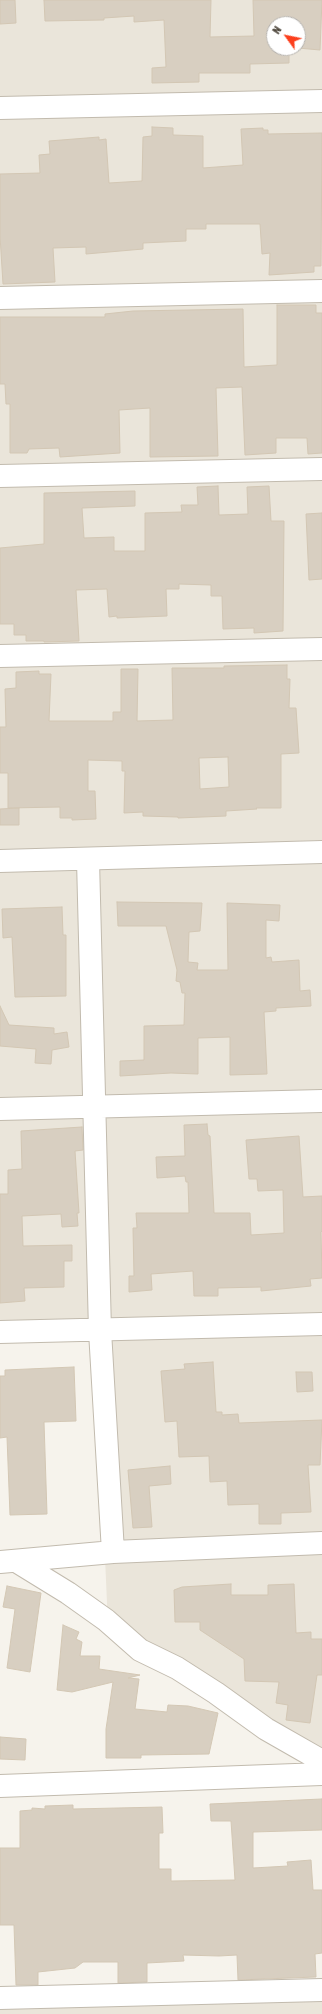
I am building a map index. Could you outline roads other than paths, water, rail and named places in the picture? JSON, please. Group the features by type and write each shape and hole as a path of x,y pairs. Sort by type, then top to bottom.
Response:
{"street":[{"path":"0,108 322,101"},
{"path":"0,298 322,291"},
{"path":"0,476 322,469"},
{"path":"0,656 322,648"},
{"path":"0,862 322,852"},
{"path":"88,860 93,1107 100,1331 113,1552"},
{"path":"0,1109 322,1101"},
{"path":"0,1332 100,1331 322,1324"},
{"path":"8,1561 113,1552 322,1543"},
{"path":"8,1561 68,1593 106,1620 140,1650 177,1668 216,1693 266,1729 322,1761"},
{"path":"0,1786 322,1774"},
{"path":"0,1998 322,1990"}]}
